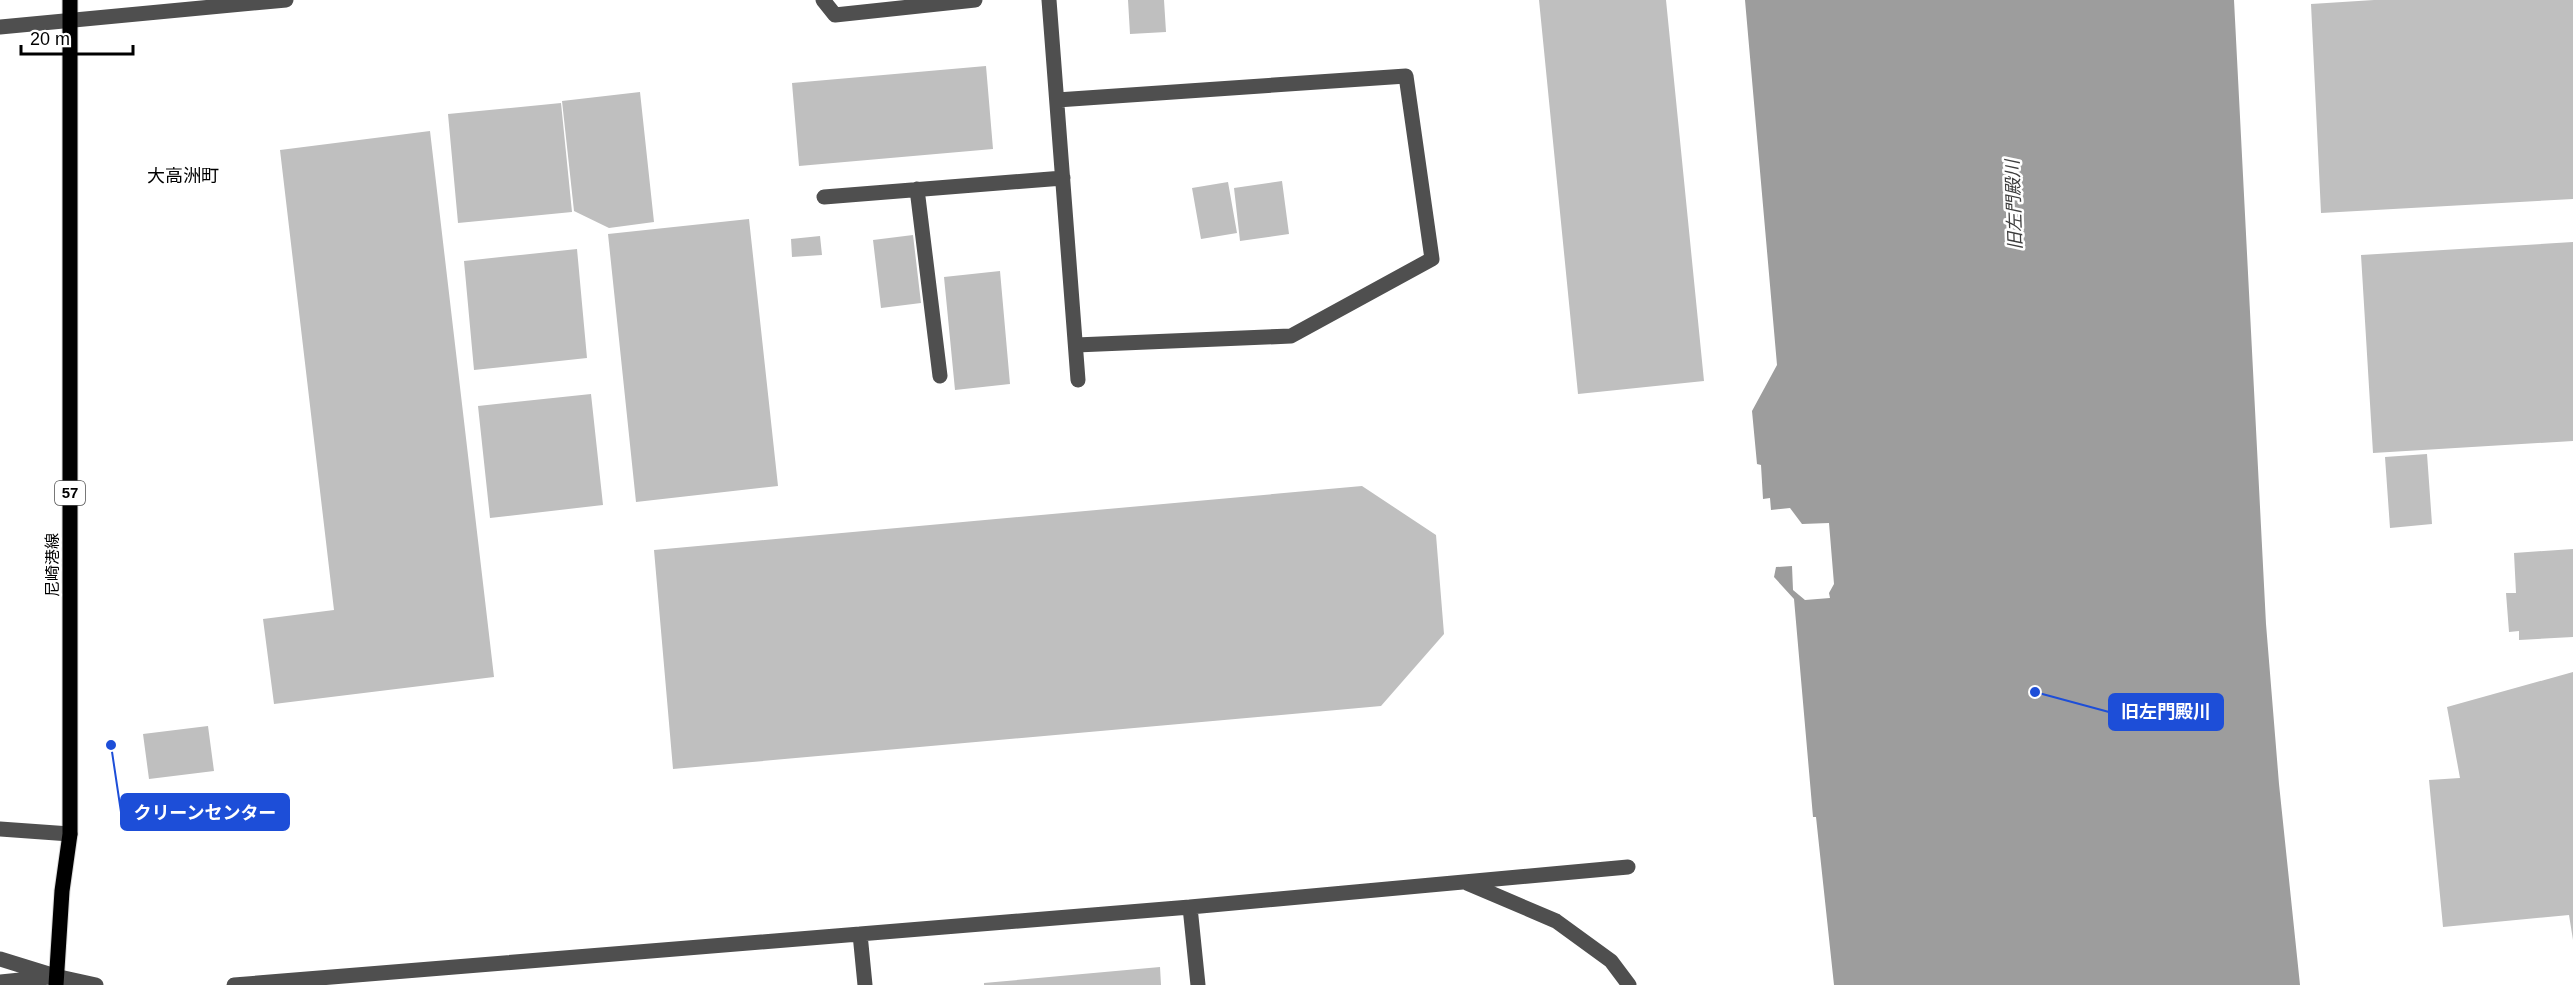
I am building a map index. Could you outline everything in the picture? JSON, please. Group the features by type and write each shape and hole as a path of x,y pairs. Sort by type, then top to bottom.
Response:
{"main road":[{"name":"尼崎港線","path":"52,982 70,834 70,0"}],"street":[{"path":"0,27 286,0"},
{"path":"823,0 835,15 975,0"},
{"path":"1049,0 1078,380"},
{"path":"1057,99 1406,76 1432,259 1291,336 1076,345"},
{"path":"824,197 1063,178"},
{"path":"916,189 940,376"},
{"path":"0,829 70,834"},
{"path":"234,985 1190,907 1628,867"},
{"path":"1465,882 1556,921 1611,961 1629,985"},
{"path":"1190,907 1198,985"},
{"path":"860,934 865,985"},
{"path":"0,959 52,982"},
{"path":"0,982 96,985"}],"water":[{"path":"1745,0 2234,0 2266,624 2279,784 2300,985 1834,985 1816,817 1813,817 1794,599 1774,577 1776,567 1792,566 1793,590 1805,600 1830,598 1829,593 1834,584 1829,523 1802,524 1790,508 1771,510 1770,498 1763,499 1761,465 1757,464 1752,411 1777,365"}],"building":[{"path":"1128,0 1164,0 1166,32 1130,34"},
{"path":"1539,0 1666,0 1704,381 1578,394"},
{"path":"2374,0 2573,0 2573,199 2321,213 2311,4"},
{"path":"986,66 993,149 799,166 792,83"},
{"path":"640,92 654,222 609,228 574,211 562,101"},
{"path":"561,103 572,212 458,223 448,114"},
{"path":"430,131 494,677 274,704 263,619 334,610 280,150"},
{"path":"1282,181 1289,234 1240,241 1234,188"},
{"path":"1228,182 1237,233 1201,239 1192,188"},
{"path":"749,219 778,486 636,502 608,234"},
{"path":"913,235 921,303 881,308 873,240"},
{"path":"820,236 822,255 792,257 791,239"},
{"path":"2573,242 2573,441 2373,453 2361,255"},
{"path":"577,249 587,358 474,370 464,261"},
{"path":"1000,271 1010,384 955,390 944,277"},
{"path":"591,394 603,505 490,518 478,406"},
{"path":"2427,454 2432,524 2390,528 2385,457"},
{"path":"1362,486 1436,535 1444,634 1381,706 673,769 654,550"},
{"path":"2573,549 2573,637 2519,640 2519,631 2509,632 2506,593 2516,593 2514,553"},
{"path":"2573,672 2573,940 2569,915 2443,927 2429,780 2460,778 2447,707"},
{"path":"208,726 214,771 149,779 143,734"},
{"path":"1160,967 1161,985 984,985 984,983"}],"place":[{"name":"旧左門殿川","path":"2035,692"},
{"name":"クリーンセンター","path":"111,745"}],"district":[{"name":"大高洲町","path":"183,176"}]}
